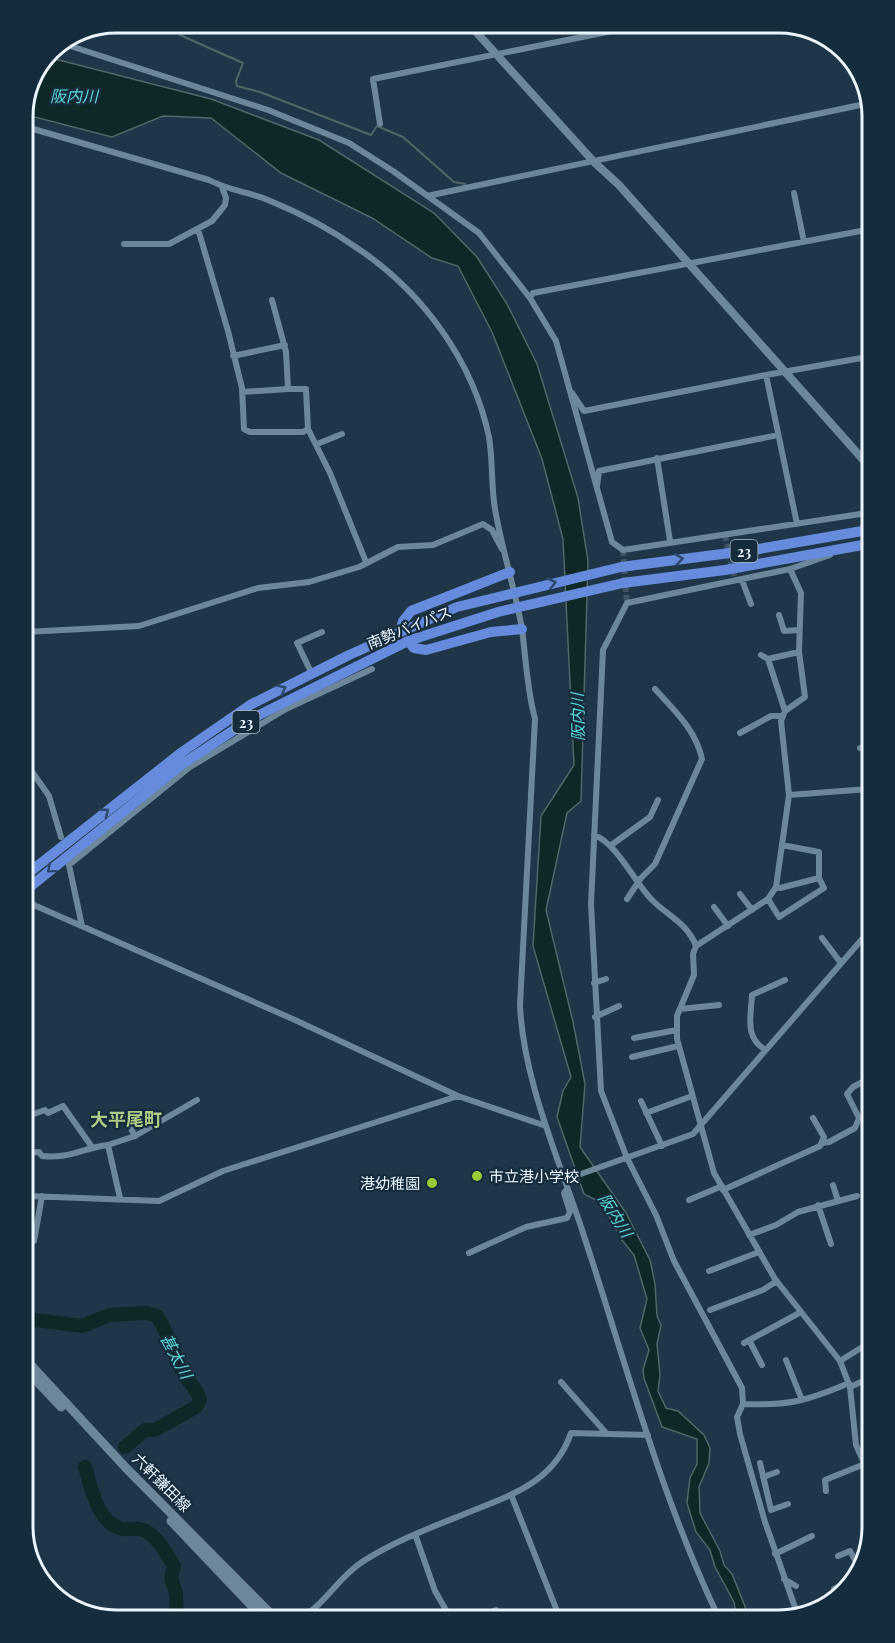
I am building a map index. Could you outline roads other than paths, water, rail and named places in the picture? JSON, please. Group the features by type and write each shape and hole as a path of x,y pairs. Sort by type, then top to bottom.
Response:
{"highway":[{"name":"南勢バイパス","path":"33,869 182,752 250,705 457,607 621,567 753,550 862,531"},
{"name":"南勢バイパス","path":"33,884 181,765 249,720 408,641 498,612 623,583 725,570 862,545"},
{"path":"400,632 403,621 411,611 510,572"},
{"path":"408,641 414,648 426,650 491,632 522,629"}],"main road":[{"name":"六軒鎌田線","path":"33,1367 126,1468 267,1610"},
{"name":"六軒鎌田線","path":"33,1377 255,1610"}],"street":[{"path":"477,33 594,162 619,185 862,459"},
{"path":"380,124 373,79 599,33"},
{"path":"71,46 268,110 349,143 479,233 530,298 556,341 612,542 623,550 670,541 862,514"},
{"path":"426,196 861,105"},
{"path":"33,129 209,180 222,187 234,188 269,201 330,231 362,251 417,299 443,331 461,363 489,437 495,507 522,629 529,697 535,719 520,1023 546,1126 567,1180 567,1189 648,1435 694,1566 715,1610"},
{"path":"123,244 169,244 212,221 225,205 226,198 222,187"},
{"path":"795,193 804,242"},
{"path":"198,229 234,356 242,392 244,429 250,432 303,432 308,429"},
{"path":"530,298 533,293 862,231"},
{"path":"272,300 285,345 288,388"},
{"path":"234,356 285,345"},
{"path":"569,390 584,411 862,358"},
{"path":"766,375 796,524"},
{"path":"242,392 288,388 306,389 308,429 317,444 366,562"},
{"path":"317,444 342,434"},
{"path":"596,490 599,471 778,435"},
{"path":"657,458 670,541"},
{"path":"33,632 139,626 258,588 309,582 366,562 398,547 433,545 483,524 492,530 504,551"},
{"path":"788,1504 771,1510 760,1486 740,1434 737,1417 742,1404 742,1388 736,1372 691,1294 625,1158 601,1091 595,1017 591,904 603,650 616,621 625,612 627,603 790,569 838,552 837,549"},
{"path":"740,733 771,716 784,713 805,697 799,630 801,593 790,569"},
{"path":"742,580 751,604"},
{"path":"779,615 784,631 799,630"},
{"path":"312,674 297,643 322,632"},
{"path":"800,652 765,657 784,713 781,721 789,795 776,887 768,899 696,946 693,954 694,975 680,1009 677,1030 678,1046 714,1173 777,1281 840,1360 849,1385 853,1436 862,1459"},
{"path":"82,926 69,865 190,767 286,709 372,669"},
{"path":"627,899 655,864 702,759 699,747 683,720 655,689"},
{"path":"33,773 49,796 61,837"},
{"path":"789,795 862,790"},
{"path":"610,846 650,817 658,800"},
{"path":"594,835 610,846 638,884 666,913 689,930 696,946"},
{"path":"768,899 779,917 824,888 819,878 819,852 782,845"},
{"path":"776,887 819,878"},
{"path":"740,894 752,910"},
{"path":"33,905 458,1096 546,1126"},
{"path":"714,907 728,926"},
{"path":"822,938 841,963"},
{"path":"567,1180 693,1134 862,939"},
{"path":"594,984 606,979"},
{"path":"766,1050 758,1046 750,1033 752,995 785,980"},
{"path":"680,1009 719,1005"},
{"path":"595,1017 619,1006"},
{"path":"634,1038 677,1030"},
{"path":"632,1058 678,1046"},
{"path":"822,1143 829,1142 855,1128 859,1118 848,1094 853,1087 862,1082"},
{"path":"33,1196 159,1201 223,1171 458,1096"},
{"path":"646,1113 692,1096"},
{"path":"33,1153 39,1152 42,1156 61,1158 92,1147 108,1145 135,1136 197,1100"},
{"path":"640,1101 662,1146"},
{"path":"33,1114 45,1110 48,1113 63,1106 92,1147"},
{"path":"124,1116 135,1136"},
{"path":"689,1200 723,1188 820,1146 824,1137 813,1118"},
{"path":"108,1145 120,1198"},
{"path":"832,1185 838,1201"},
{"path":"470,1253 526,1227 567,1218 570,1212 564,1193 567,1189"},
{"path":"33,1242 42,1196"},
{"path":"749,1235 776,1226 798,1212 857,1196"},
{"path":"818,1206 831,1244"},
{"path":"709,1271 759,1252"},
{"path":"710,1310 763,1290 777,1281"},
{"path":"762,1365 747,1342 801,1312"},
{"path":"840,1360 862,1347"},
{"path":"786,1360 802,1400"},
{"path":"742,1404 783,1406 862,1380"},
{"path":"561,1382 606,1433"},
{"path":"314,1610 358,1565 391,1544 512,1497 537,1480 565,1450 571,1433 648,1435"},
{"path":"760,1462 763,1477 760,1486 776,1554 795,1608"},
{"path":"826,1491 825,1480 862,1465"},
{"path":"763,1477 777,1472"},
{"path":"512,1497 557,1610"},
{"path":"415,1534 435,1591 446,1610"},
{"path":"776,1554 812,1536"},
{"path":"838,1556 850,1551 855,1560"},
{"path":"784,1578 796,1586"}],"water":[{"name":"阪内川","path":"56,59 211,99 319,140 434,213 477,257 507,304 537,364 578,498 588,561 581,801 567,813 546,910 573,1022 585,1084 580,1147 626,1213 650,1260 655,1284 657,1316 661,1325 657,1344 660,1375 658,1391 666,1408 678,1411 704,1435 710,1448 709,1463 699,1487 700,1513 720,1551 724,1565 732,1574 746,1610 735,1610 734,1602 715,1567 710,1550 696,1532 687,1503 690,1478 697,1464 697,1439 662,1427 644,1378 643,1370 649,1350 640,1328 647,1299 634,1255 622,1240 602,1203 584,1194 557,1117 563,1091 571,1077 533,946 541,816 574,765 563,539 542,459 492,332 458,266 432,258 372,218 281,173 211,118 163,116 112,137 33,117 36,94 42,79"}],"waterway":[{"path":"180,33 243,63 236,81 237,86 260,92 371,135 377,126 403,137 454,182 465,184"},
{"name":"甚太川","path":"33,1320 83,1326 109,1315 147,1313 157,1316 183,1372 200,1400 196,1407 155,1430 145,1430 125,1447"},
{"name":"甚太川","path":"85,1467 96,1503 107,1520 122,1529 146,1531 164,1550 174,1566 171,1578 176,1593 177,1610"}],"tunnel":[{"path":"725,535 735,581"},
{"path":"623,550 627,603"}],"place":[{"name":"市立港小学校","path":"477,1176"},
{"name":"港幼稚園","path":"432,1183"}],"district":[{"name":"大平尾町","path":"126,1119"}]}
